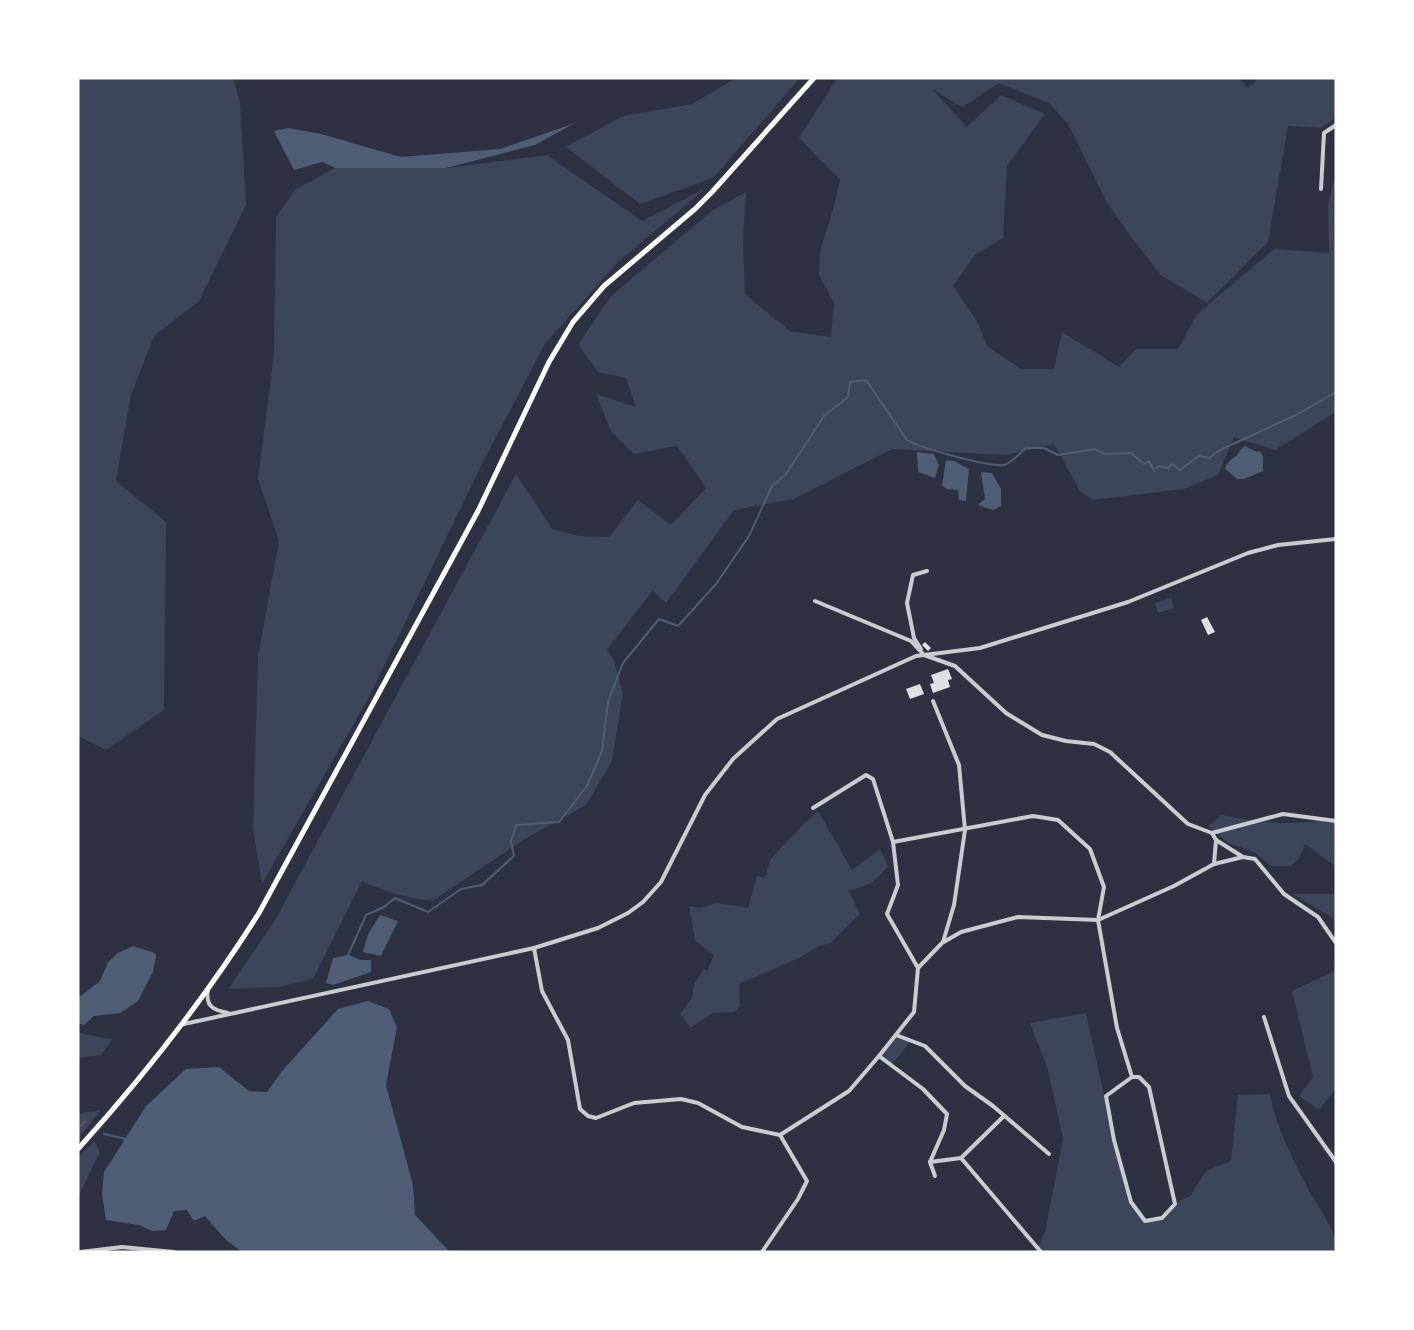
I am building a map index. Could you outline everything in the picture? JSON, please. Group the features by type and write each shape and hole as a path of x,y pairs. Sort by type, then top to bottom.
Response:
{"main road":[{"path":"78,1149 118,1105 184,1024 234,953 265,903 478,511 549,362 573,322 604,286 695,209 718,186 814,78"}],"street":[{"path":"1321,189 1324,133 1336,125"},
{"path":"184,1024 534,948 598,928 628,914 662,882 705,795 734,759 777,719 916,656 980,648 1128,602 1248,553 1278,545 1336,539"},
{"path":"924,655 914,638 907,603 913,575 927,571"},
{"path":"815,600 911,641 924,655 955,666 1006,712 1042,735 1066,741 1094,744 1110,752 1188,824 1212,833 1283,814 1336,821"},
{"path":"933,701 959,765 964,830 954,905 942,944"},
{"path":"534,948 542,991 568,1040 580,1109 588,1116 596,1118 634,1103 681,1099 698,1103 742,1127 780,1135 849,1091 914,1012 918,968 887,914 898,885 893,842 873,779 866,776 813,808"},
{"path":"893,842 1033,816 1058,820 1090,849 1104,887 1098,920 1117,1028 1132,1077"},
{"path":"1212,833 1216,840 1243,857 1255,859 1284,894 1318,917 1336,943"},
{"path":"1215,864 1216,840"},
{"path":"918,968 942,944 961,932 1018,917 1098,920 1174,886 1215,864 1243,857"},
{"path":"208,990 209,1005 216,1011 231,1014"},
{"path":"1264,1017 1289,1096 1336,1162"},
{"path":"896,1035 925,1046 966,1086 1049,1154"},
{"path":"879,1056 922,1089 947,1114 944,1130 930,1162 935,1176"},
{"path":"1132,1077 1139,1077 1149,1087 1175,1204 1162,1218 1145,1221 1131,1202 1114,1140 1106,1096 1132,1077"},
{"path":"930,1162 960,1158 1004,1116"},
{"path":"762,1252 798,1199 807,1181 780,1135"},
{"path":"960,1158 1041,1252"},
{"path":"122,1247 130,1252"},
{"path":"80,1252 122,1247 174,1252"}],"shaded area":[{"path":"78,78 233,78 240,102 246,205 199,301 154,336 131,395 116,481 166,522 164,710 106,750 78,736"},
{"path":"736,78 800,78 713,178 640,204 566,147 623,116 692,104"},
{"path":"837,78 1239,78 1248,88 1259,78 1336,78 1336,118 1320,128 1288,126 1268,242 1207,303 1161,275 1107,203 1068,124 1049,103 999,83 962,107 932,89 967,127 1001,95 1045,114 1007,166 1003,238 975,255 953,286 978,323 987,346 1021,369 1054,369 1062,332 1119,367 1136,349 1178,349 1197,314 1274,249 1329,253 1328,203 1334,181 1336,181 1336,412 1275,450 1234,437 1218,475 1184,489 1093,500 1080,491 1054,444 1006,455 892,449 794,499 734,510 666,603 653,590 607,650 613,658 623,693 612,761 586,805 525,839 432,901 396,894 362,881 313,979 278,987 228,989 274,922 516,474 552,529 579,536 609,537 638,500 671,525 706,488 677,446 634,454 611,431 596,394 636,407 626,378 598,372 578,345 611,296 713,210 746,192 743,239 745,294 790,331 831,337 834,303 819,275 820,251 840,180 799,138"},
{"path":"575,123 535,145 446,168 335,168 322,162 294,170 274,131 288,128 321,134 401,157 500,149"},
{"path":"547,155 642,221 706,188 618,262 545,344 484,460 369,697 262,884 253,828 258,656 279,541 258,479 274,354 276,217 296,189 335,168 446,168"},
{"path":"1245,446 1257,452 1260,451 1263,457 1263,471 1244,479 1237,479 1225,469"},
{"path":"917,452 934,454 939,465 935,478 918,472"},
{"path":"946,460 954,461 969,469 966,501 959,500 958,490 942,486"},
{"path":"981,472 992,473 1001,489 1001,506 993,510 978,505 985,499"},
{"path":"1171,598 1174,608 1158,613 1155,603"},
{"path":"818,811 852,870 880,849 888,866 871,883 848,890 860,914 831,943 819,946 801,957 739,984 740,1006 734,1012 712,1013 691,1028 680,1014 692,998 694,984 704,969 707,971 714,955 695,941 689,906 700,908 717,903 748,908 757,876 765,878 771,859"},
{"path":"1222,815 1279,823 1307,822 1336,817 1336,867 1305,844 1299,858 1291,866 1271,866 1254,852 1228,843 1208,826"},
{"path":"1292,894 1336,894 1336,920"},
{"path":"380,915 398,921 381,956 363,952 368,934"},
{"path":"133,946 155,953 156,957 153,972 138,1001 120,1013 94,1016 84,1025 78,1023 78,998 100,981 108,962 118,953"},
{"path":"348,955 361,960 371,960 371,972 333,985 326,983 333,958"},
{"path":"1336,970 1336,1088 1319,1110 1299,1096 1313,1077 1292,991"},
{"path":"368,1001 389,1009 397,1027 386,1085 413,1185 415,1215 450,1252 242,1252 225,1239 205,1216 194,1221 187,1210 174,1211 166,1230 152,1231 139,1225 106,1220 102,1194 104,1172 146,1106 186,1069 219,1067 249,1091 267,1092 282,1071 338,1009"},
{"path":"1086,1013 1114,1140 1131,1202 1145,1221 1162,1218 1175,1204 1191,1195 1206,1171 1231,1161 1238,1095 1270,1094 1276,1119 1287,1145 1330,1227 1336,1248 1331,1252 1036,1252 1045,1232 1063,1139 1048,1070 1030,1023"},
{"path":"78,1033 112,1039 101,1055 78,1058"},
{"path":"896,1035 912,1040 891,1065 879,1056"},
{"path":"101,1110 78,1138 78,1116 82,1113"},
{"path":"94,1141 100,1152 78,1197 78,1158"}],"building":[{"path":"1207,617 1215,632 1208,635 1201,620"},
{"path":"925,642 931,648 928,651 922,645"},
{"path":"948,669 952,679 948,680 950,687 933,693 930,684 934,683 931,675"},
{"path":"920,684 924,694 910,699 906,689"}],"waterway":[{"path":"348,955 366,915 384,907 395,898 428,912 461,889 482,885 514,856 511,842 516,825 559,822 587,786 602,751 608,702 623,663 659,619 678,626 716,584 749,536 772,486 786,474 824,416 848,397 850,382 866,380 907,440 939,452 984,463 1004,465 1026,448 1044,448 1058,455 1095,449 1105,454 1131,453 1144,464 1149,461 1154,471 1158,466 1168,468 1172,464 1180,470 1199,456 1209,458 1220,450 1296,415 1336,392"},
{"path":"78,1128 86,1121"},
{"path":"104,1134 126,1139"}]}
